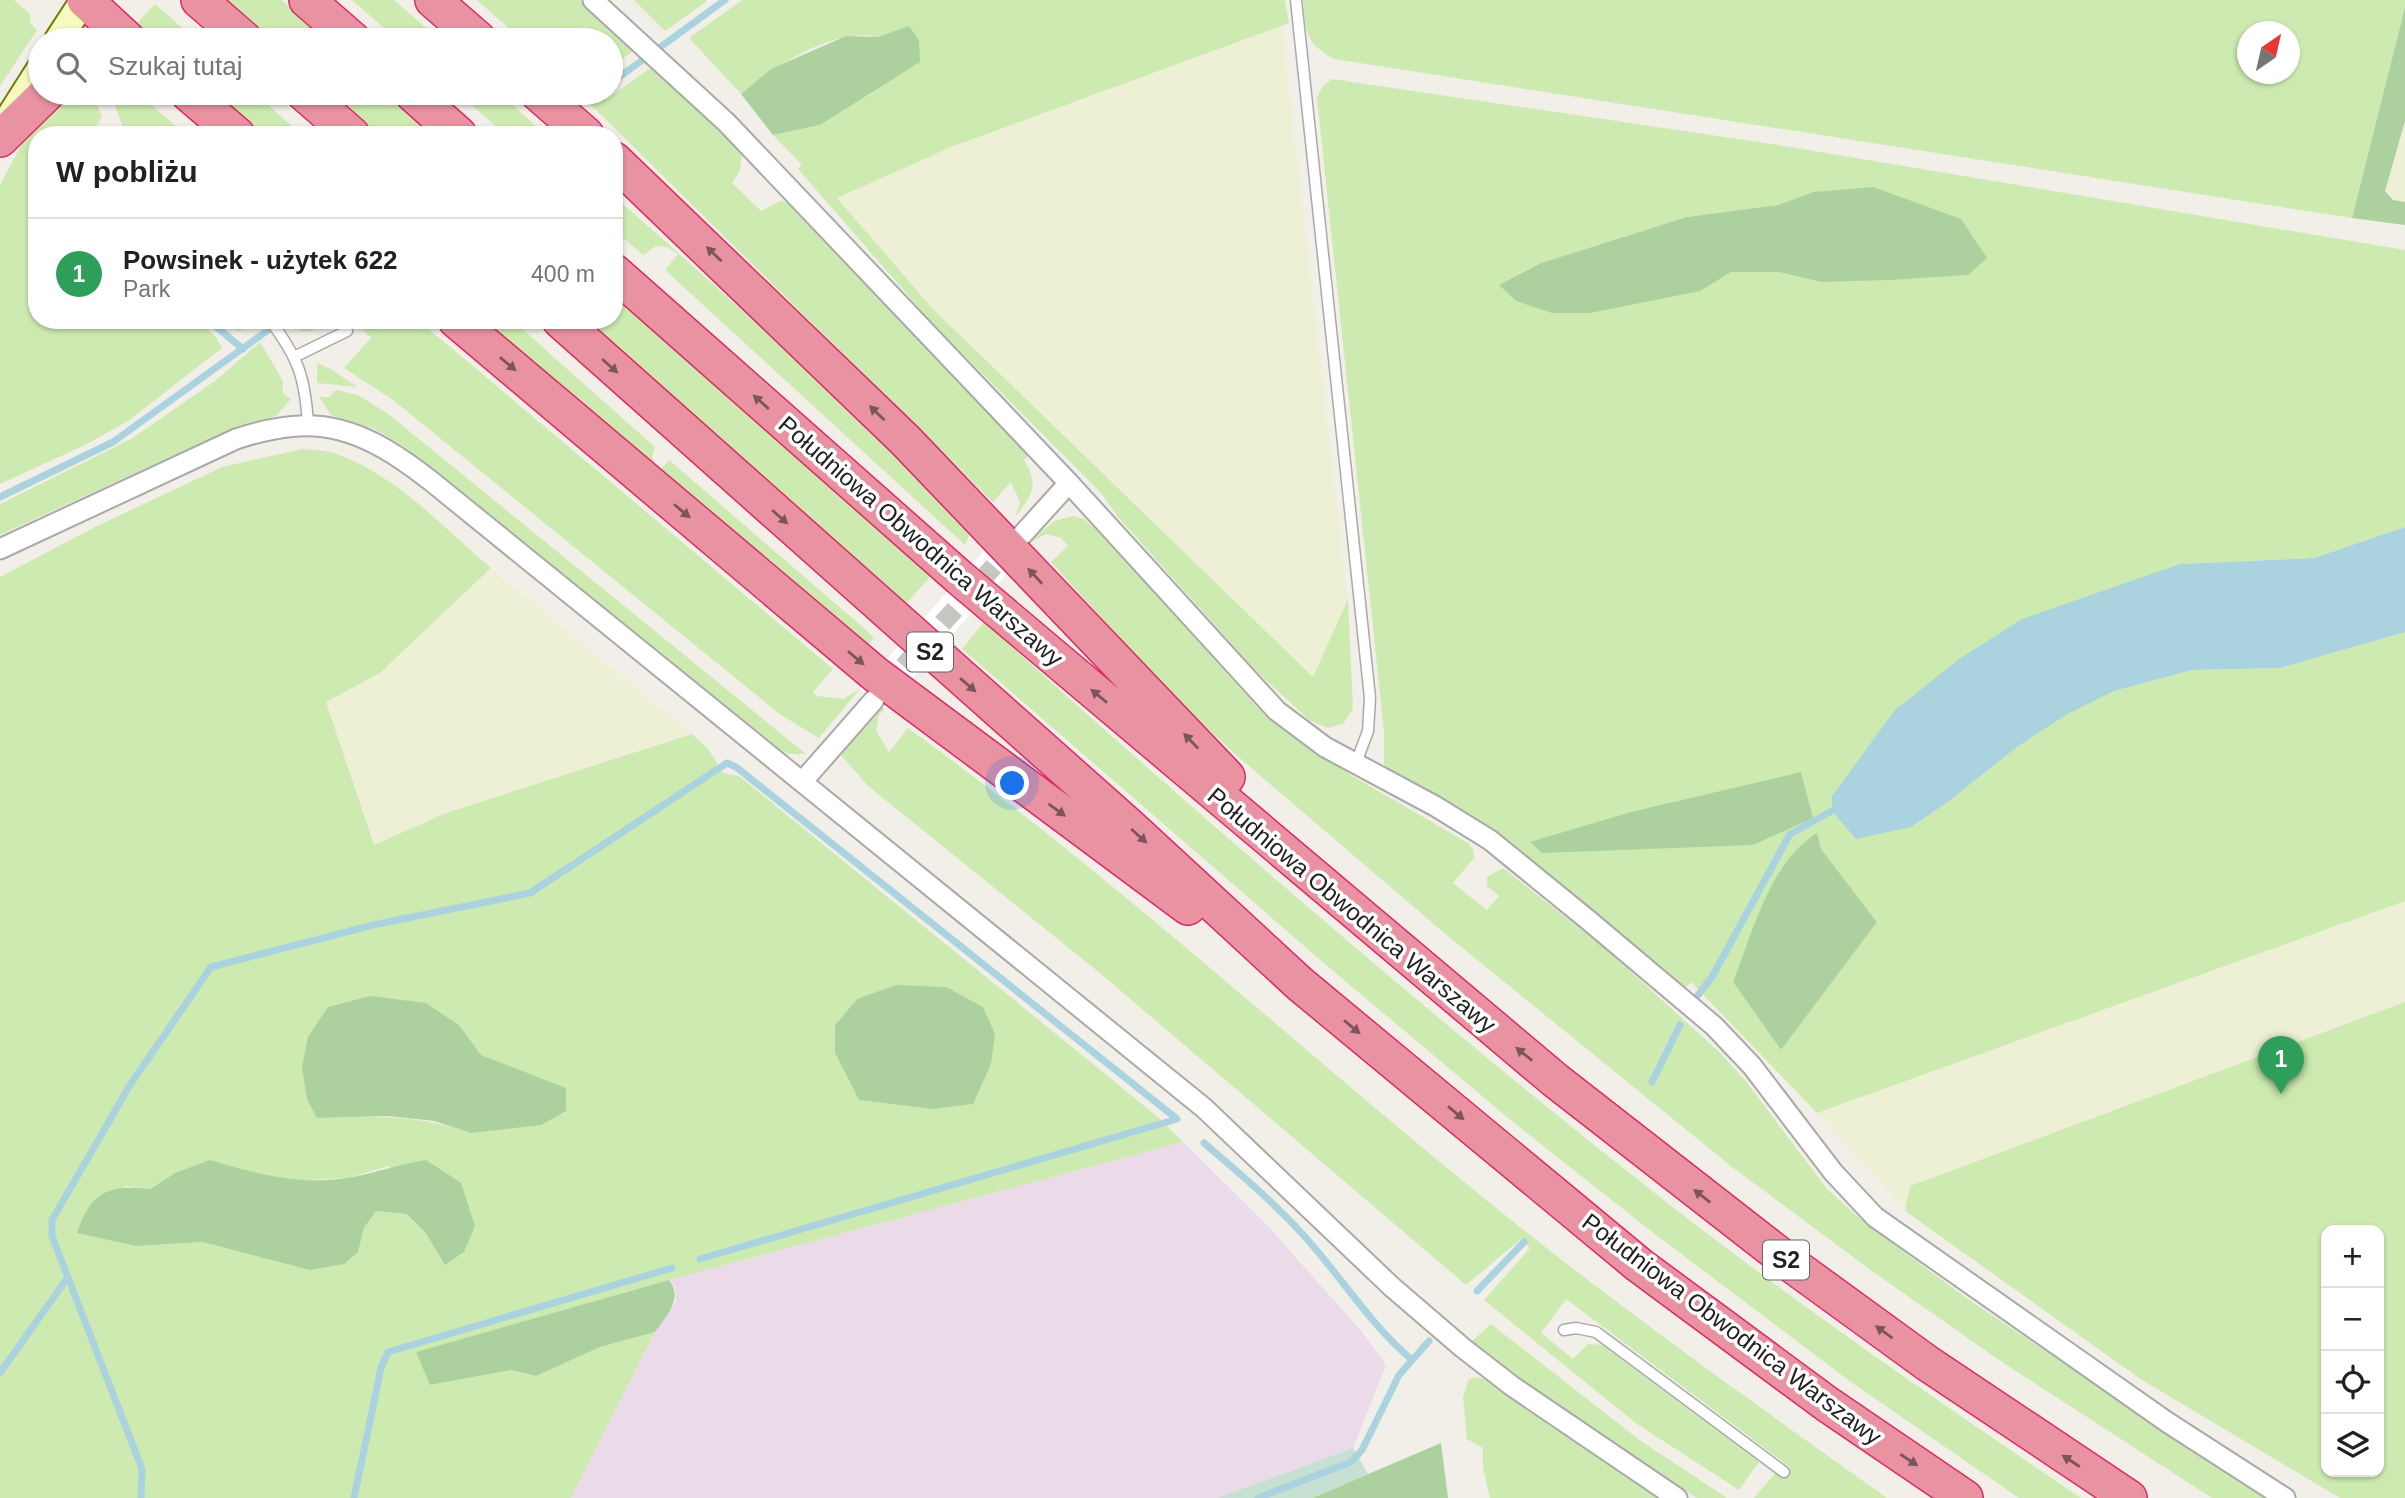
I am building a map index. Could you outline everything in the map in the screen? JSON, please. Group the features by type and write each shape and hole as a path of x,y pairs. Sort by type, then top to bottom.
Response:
{"highway":[{"path":"84,0 115,28"},
{"path":"200,0 232,28"},
{"path":"307,0 339,28"},
{"path":"433,0 465,28"},
{"path":"0,139 35,105"},
{"path":"202,105 226,126"},
{"path":"318,105 342,126"},
{"path":"426,105 450,126"},
{"path":"552,105 576,126"},
{"path":"623,169 905,440 1338,898"},
{"name":"Południowa Obwodnica Warszawy","path":"623,280 960,578 1555,1080 1795,1267 1927,1363 2129,1498"},
{"path":"467,329 891,687 1181,902 1300,984"},
{"name":"Południowa Obwodnica Warszawy","path":"569,329 1300,984 1639,1265 1827,1404 1965,1498"}],"main road":[{"path":"66,28 84,0"},
{"path":"0,132 28,88"}],"street":[{"path":"593,0 623,28"},
{"path":"623,28 727,123 1069,483 1277,711 1325,747 1490,840 1714,1026 1752,1066 1833,1172 1875,1217 2167,1422 2285,1498"},
{"path":"0,549 236,439 267,428 308,424 360,434 398,455 1204,1108 1392,1287 1463,1348 1512,1386 1677,1498"},
{"path":"1022,536 1069,483"},
{"path":"802,782 874,699"}],"lane":[{"path":"1296,0 1370,698 1368,731 1356,763"},
{"path":"276,329 296,356 305,389 308,424"},
{"path":"296,356 347,331"},
{"path":"1564,1330 1576,1328 1596,1332 1784,1472"}],"shaded area":[{"path":"1183,1142 1267,1225 1362,1332 1386,1365 1353,1448 1217,1498 571,1498 655,1332 676,1301 675,1287 669,1280"}],"green space":[{"path":"0,0 14,0 30,14 30,23 35,28 28,28 28,44 0,86"},
{"path":"226,0 282,0 314,28 258,28"},
{"path":"352,0 394,0 426,28 384,28"},
{"path":"477,0 580,0 611,28 508,28"},
{"path":"634,0 706,0 707,1 665,31"},
{"path":"742,0 1285,0 1289,23 951,147 837,198 932,308 1313,677 1348,599 1353,709 1343,724 1328,728 1309,720 1257,672 1118,517 1102,494 933,324 798,169 802,165 773,135 820,125 919,62 877,37 860,35 842,38 805,52 769,73 741,94 689,38"},
{"path":"1303,0 2405,0 2352,218 1334,59 1317,48 1306,29"},
{"path":"155,4 182,28 138,28 135,25"},
{"path":"2405,7 2405,121 2385,191 2393,200 2405,202 2405,225 2352,218"},
{"path":"1282,24 1348,599 1313,677 932,308 837,198 951,147"},
{"path":"909,26 919,40 920,62 820,125 773,135 741,94 771,69 846,36 878,37"},
{"path":"623,39 635,50 623,58"},
{"path":"652,67 742,153 740,171 732,183 761,211 780,201 793,203 1028,456 1024,460 1032,477 1032,490 1015,517 1020,502 1011,482 993,502 623,136 623,126 612,126 591,105 623,105 623,88"},
{"path":"1332,79 1772,144 2405,250 2405,527 2314,558 2180,564 1911,827 1948,802 2017,747 2066,715 2114,691 2192,670 2280,668 2405,632 2405,901 1817,1113 1691,982 1684,990 1551,875 1473,816 1396,777 1384,766 1384,732 1317,98 1323,86","holes":["1813,192 1968,275 1821,282 1779,272 1731,272 1499,285 1541,263 1687,217 1778,205","1816,834 1821,849 1877,922 1781,1050 1733,982"]},
{"path":"49,105 97,105 102,117 96,126 33,126"},
{"path":"115,105 152,105 176,126 123,126"},
{"path":"227,105 268,105 292,126 251,126"},
{"path":"344,105 399,105 423,126 368,126"},
{"path":"472,105 512,105 536,126 496,126"},
{"path":"2405,121 2405,202 2393,200 2385,191"},
{"path":"28,134 28,329 207,329 222,348 128,421 85,445 0,484 0,185"},
{"path":"1873,187 1961,219 1987,258 1968,275 1890,280 1821,282 1779,272 1731,272 1700,291 1590,313 1552,313 1516,301 1499,285 1541,263 1687,217 1778,205 1813,192"},
{"path":"623,204 796,360 885,444 971,531 965,545 665,270 678,254 667,247 656,246 643,255 623,238"},
{"path":"623,304 930,577 906,604 597,329 623,329"},
{"path":"362,329 429,329 833,669 813,692 817,696 843,699 860,689 819,738 781,715 393,400 344,368 371,338"},
{"path":"487,329 522,329 655,447 652,457 659,471 669,460 874,637 867,647"},
{"path":"260,342 283,381 283,394 291,399 276,416 209,439 0,535 0,504 131,439 215,381"},
{"path":"317,363 331,369 357,387 317,383"},
{"path":"336,390 358,395 387,413 806,754 789,754 771,745 408,449 375,429 331,415 319,397 329,397"},
{"path":"302,449 334,453 356,462 398,488 491,568 380,673 326,702 374,845 446,813 692,734 709,750 723,773 739,776 1158,1117 1183,1142 669,1280 417,1352 430,1385 512,1370 536,1376 600,1347 655,1332 571,1498 0,1498 0,577 95,527 222,467","holes":["857,999 932,1109 859,1100 835,1053 835,1025","460,1026 481,1055 520,1072 471,1133 413,1119 317,1118","389,1166 445,1265 425,1232 405,1214 376,1211 364,1228 358,1252 259,1257 202,1242 136,1246 125,1186 150,1189 175,1173 250,1173 287,1181 348,1178"]},
{"path":"1073,516 1084,519 1103,536 1258,708 1291,735 1354,777 1468,843 1473,849 1474,858 1453,883 1487,910 1499,896 1487,886 1487,877 1503,868 1608,951 1718,1051 1745,1080 1827,1189 1866,1224 1972,1302 2266,1498 2212,1498 1999,1360 1872,1271 1732,1167 1449,937 1235,754 1173,697 1051,562 1068,546 1061,538 1046,534 1029,543 1054,521"},
{"path":"491,568 692,734 446,813 374,845 326,702 381,673"},
{"path":"984,622 1147,768 1313,911 1565,1122 1809,1309 2081,1498 2019,1498 1848,1380 1647,1228 1513,1122 1326,965 962,649"},
{"path":"882,706 885,709 879,715 876,731 889,752 908,728 983,783 1128,899 1413,1140 1534,1238 1683,1352 1887,1498 1754,1498 1776,1472 1785,1477 1791,1468 1566,1299 1541,1333 1573,1359 1588,1344 1602,1345 1759,1462 1739,1490 1637,1424 1484,1300 1530,1248 1521,1239 1466,1285 1101,974 868,786 840,754"},
{"path":"1801,772 1813,818 1753,845 1542,853 1530,842 1631,812"},
{"path":"1817,833 1821,849 1877,922 1781,1050 1733,982 1764,900 1775,880 1800,846"},
{"path":"2405,901 2405,1002 1910,1186 1905,1211 1817,1113"},
{"path":"896,985 946,987 983,1007 995,1034 991,1064 973,1104 932,1109 859,1100 835,1053 835,1025 857,999"},
{"path":"370,996 426,1003 460,1026 481,1055 566,1088 566,1111 541,1125 471,1133 434,1121 388,1116 317,1118 307,1099 302,1067 308,1037 328,1007"},
{"path":"2405,1002 2405,1498 2340,1498 2142,1380 1905,1211 1910,1186"},
{"path":"210,1160 261,1174 329,1180 426,1160 461,1183 475,1226 464,1252 445,1265 425,1232 406,1214 376,1211 364,1228 358,1252 344,1264 310,1270 202,1242 136,1246 77,1233 88,1208 103,1194 123,1188 150,1189 175,1173"},
{"path":"669,1280 675,1293 674,1300 655,1332 600,1347 536,1376 512,1370 430,1385 416,1352"},
{"path":"1491,1324 1641,1441 1727,1498 1697,1498 1551,1402 1472,1341"},
{"path":"1477,1377 1486,1380 1658,1498 1490,1498 1483,1468 1483,1448 1467,1439 1463,1397 1469,1379"},
{"path":"1441,1443 1448,1498 1312,1498"},
{"path":"1353,1448 1368,1474 1312,1498 1217,1498"}],"water":[{"path":"2405,527 2405,632 2280,668 2192,670 2114,691 2066,715 2017,747 1948,802 1911,827 1856,839 1832,811 1832,796 1895,710 1959,659 2022,619 2180,564 2314,558"}],"pier":[{"path":"1010,522 1032,546 885,709 860,689"}],"waterway":[{"path":"623,74 725,0"},
{"path":"219,329 243,349"},
{"path":"0,497 113,442 270,329"},
{"path":"141,1498 142,1469 52,1236 52,1220 130,1085 211,967 373,925 530,893 727,763 736,767 1177,1119 700,1259"},
{"path":"1698,995 1712,977 1790,834 1832,811"},
{"path":"1652,1082 1680,1025"},
{"path":"1204,1143 1294,1225 1382,1331 1411,1359"},
{"path":"1477,1291 1524,1242"},
{"path":"354,1498 381,1368 388,1352 672,1268"},
{"path":"0,1373 68,1277"},
{"path":"1258,1498 1351,1462 1362,1450 1399,1375 1429,1341"}],"tunnel":[{"path":"884,688 1014,544"}],"place":[{"name":"Powsinek - użytek 622","path":"2281,1094"}]}
